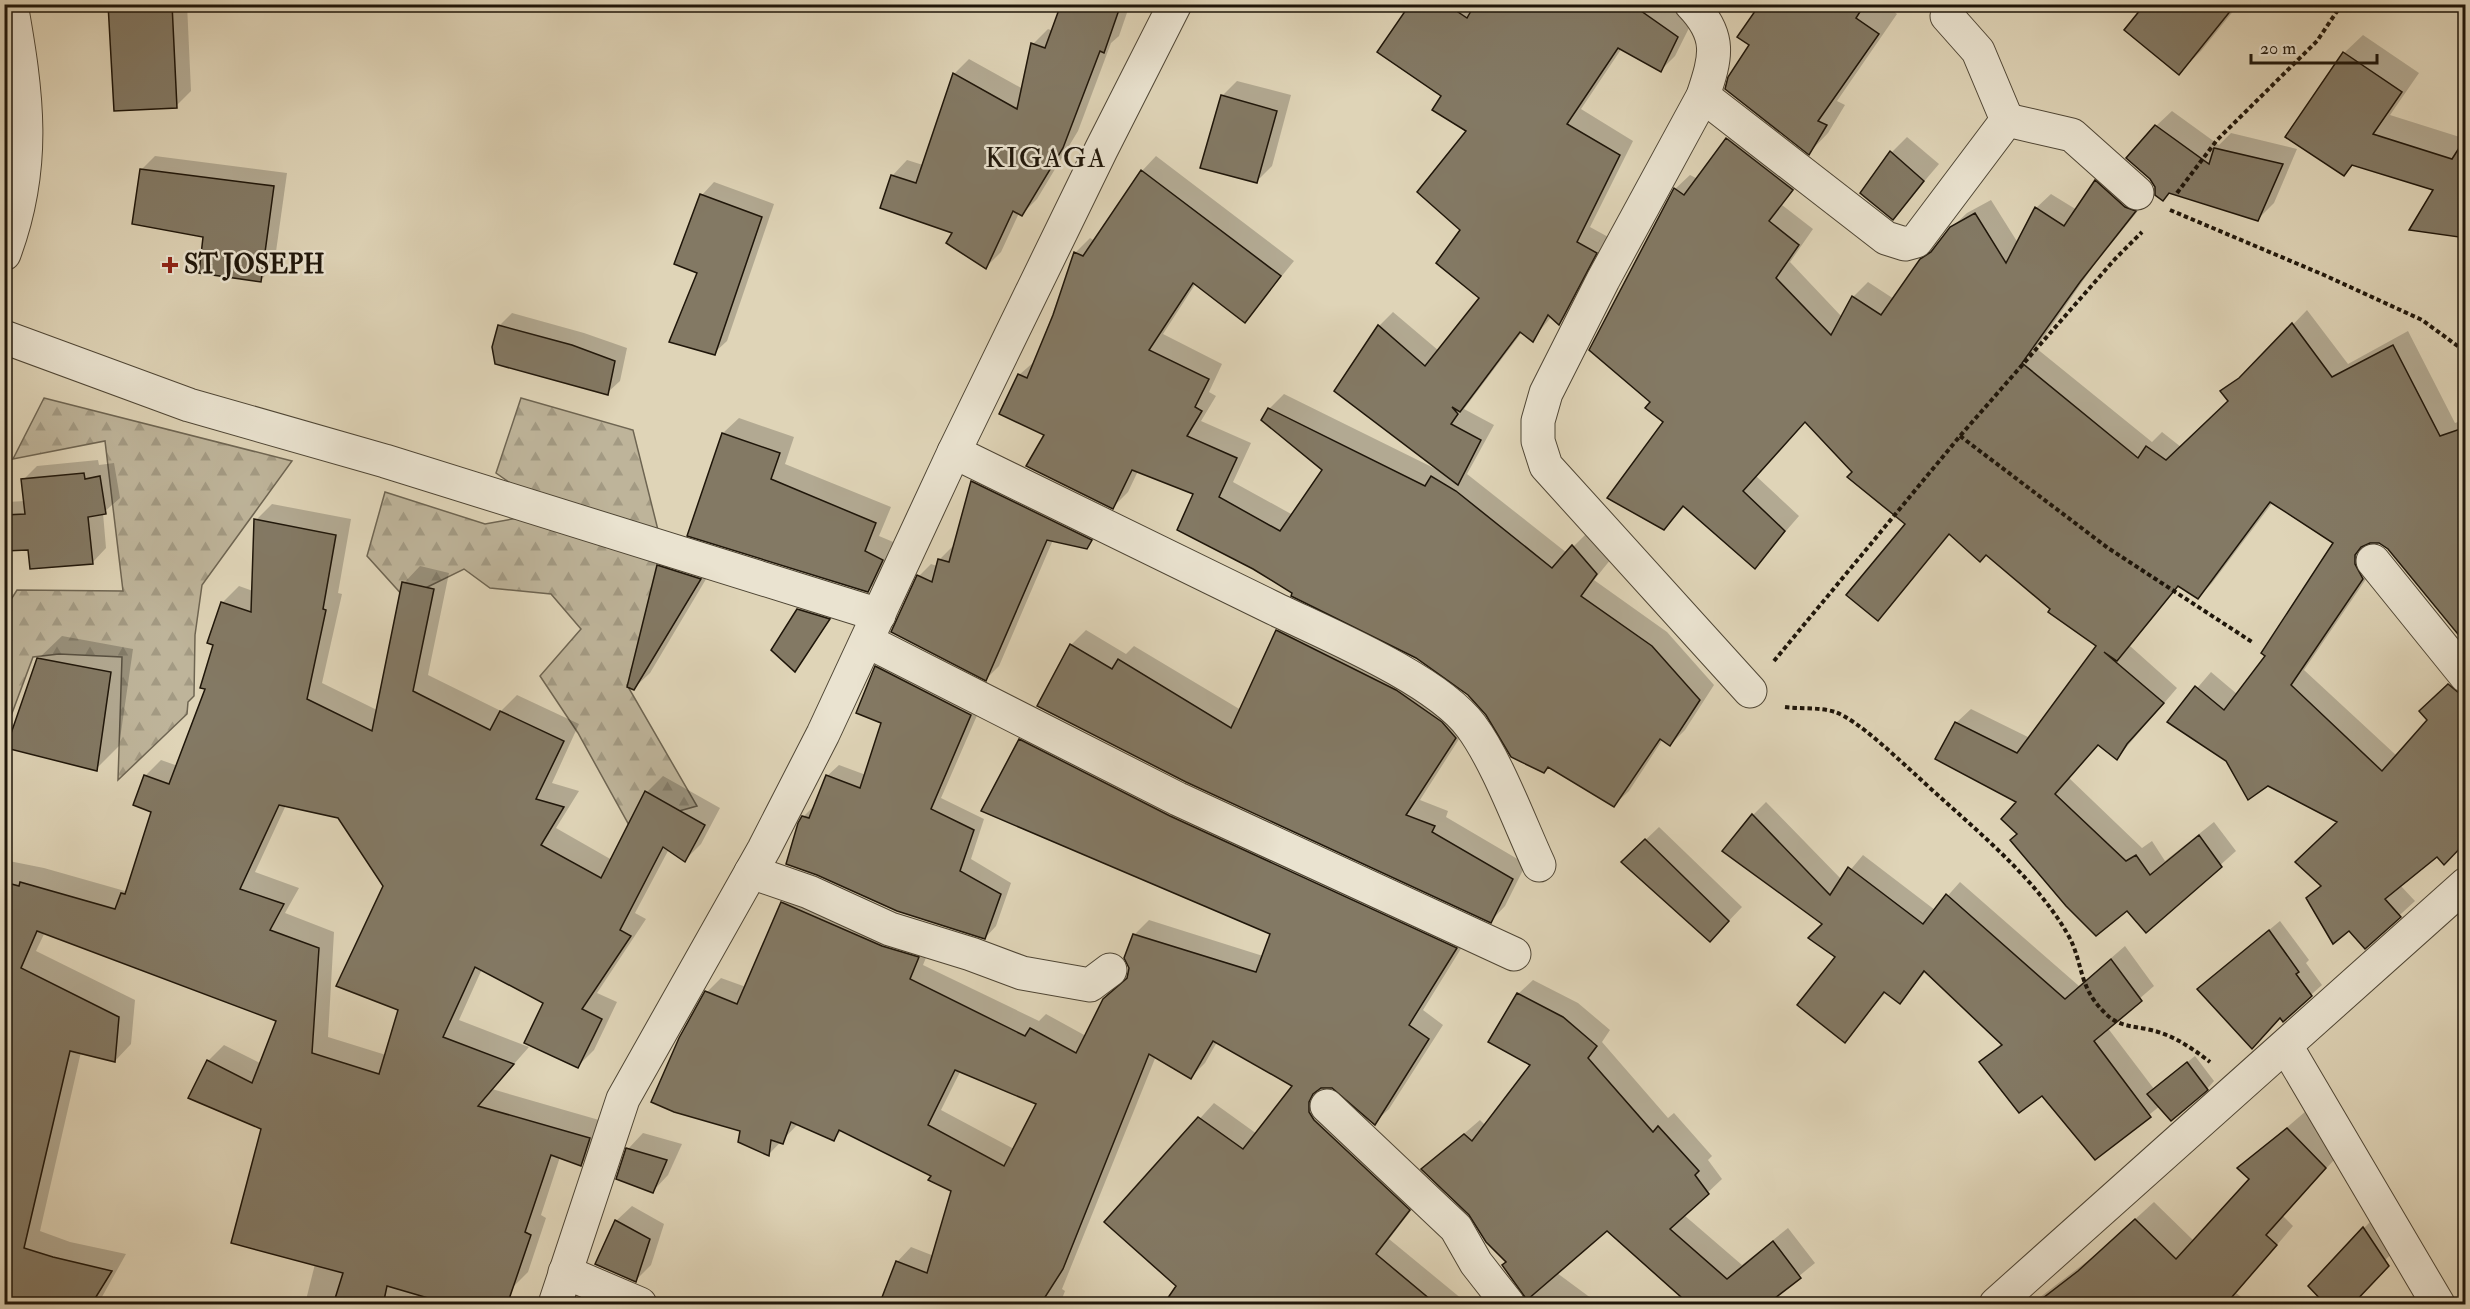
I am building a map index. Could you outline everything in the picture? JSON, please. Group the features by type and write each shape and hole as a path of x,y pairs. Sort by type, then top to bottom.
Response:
{"street":[{"path":"4,254 26,175 27,112 11,4"},
{"path":"555,1305 623,1099 751,872 823,734 954,452 1175,4"},
{"path":"1691,4 1706,20 1715,43 1712,70 1703,96 1603,280 1546,393 1538,421 1538,441 1546,466 1750,691"},
{"path":"1947,16 1978,51 2007,120"},
{"path":"1703,96 1886,238 1905,244 1916,241 2007,120"},
{"path":"2007,120 2072,135 2137,193"},
{"path":"4,337 189,405 385,461 873,628 1178,799 1514,954"},
{"path":"954,452 1349,645 1416,682 1446,702 1470,726 1491,763 1539,865"},
{"path":"2373,561 2466,676"},
{"path":"751,872 809,892 890,929 972,954 1022,973 1090,985 1110,970"},
{"path":"1996,1305 2466,884"},
{"path":"2286,1046 2438,1305"},
{"path":"1327,1106 1456,1228 1476,1263 1508,1305"},
{"path":"565,1272 640,1305"}],"path":[{"path":"2342,4 2317,41 2217,140 2166,209 2324,275 2422,320 2466,352"},
{"path":"2149,225 2115,258 1960,436 1750,691 1770,706 1835,712 1888,750 2008,860 2051,910 2068,934 2088,996 2107,1016 2126,1026 2151,1030 2192,1048 2240,1086"},
{"path":"1960,436 2108,548 2252,642"}],"green space":[{"path":"44,398 292,461 202,585 195,635 194,696 188,702 187,714 118,780 122,657 59,654 33,657 5,732 5,609 17,590 123,591 105,441 13,459"},
{"path":"521,398 633,430 677,606 627,685 697,806 629,825 578,733 540,676 581,629 551,594 490,588 464,569 405,598 367,556 385,492 485,524 551,512 496,473"}],"building":[{"path":"108,4 172,4 177,108 114,111"},
{"path":"1061,4 1121,4 1104,53 1100,51 1063,148 1022,216 1013,211 986,269 946,243 952,233 880,208 891,175 916,183 953,73 1017,109 1031,43 1045,48"},
{"path":"1410,4 1446,4 1467,18 1475,4 1631,4 1678,37 1661,72 1618,48 1567,124 1620,155 1577,242 1597,253 1559,325 1548,315 1533,342 1520,332 1460,412 1452,407 1458,414 1451,424 1481,440 1458,485 1334,391 1378,325 1425,366 1479,298 1436,263 1460,230 1417,192 1466,131 1432,110 1441,96 1377,52"},
{"path":"1760,4 1865,4 1856,18 1879,34 1818,121 1827,125 1809,155 1725,89 1728,77 1749,45 1737,37"},
{"path":"2145,4 2236,4 2179,75 2124,30"},
{"path":"2343,52 2402,92 2373,134 2452,159 2466,137 2466,238 2409,230 2433,190 2352,165 2344,176 2285,137"},
{"path":"1221,95 1277,111 1257,183 1200,168"},
{"path":"2155,125 2209,164 2214,148 2283,164 2258,221 2169,193 2163,201 2155,195 2155,187 2150,179 2126,158"},
{"path":"1726,138 1793,190 1769,221 1799,245 1776,278 1831,335 1852,296 1881,315 1920,259 1931,252 1950,227 1975,213 2006,263 2035,207 2064,226 2095,180 2125,207 2136,211 2080,282 2022,363 2138,458 2146,446 2166,460 2228,401 2220,391 2239,378 2292,323 2332,377 2393,345 2440,436 2466,427 2466,644 2388,549 2379,543 2370,543 2361,547 2355,555 2355,564 2363,579 2291,685 2382,771 2427,720 2419,711 2448,684 2459,693 2466,694 2466,842 2444,865 2437,857 2385,899 2401,917 2365,949 2349,931 2333,944 2306,898 2321,886 2295,862 2337,822 2268,786 2248,800 2226,761 2167,722 2195,686 2224,710 2265,656 2261,653 2333,543 2270,502 2198,599 2178,586 2117,661 2104,652 2164,703 2127,744 2117,760 2098,745 2055,794 2126,861 2136,855 2150,875 2199,835 2222,867 2146,933 2127,911 2096,936 2066,906 2010,840 2017,834 2001,819 2016,802 1935,759 1955,722 2017,753 2096,646 2048,612 2050,609 1986,555 1980,562 1949,534 1878,621 1846,595 1905,524 1847,477 1852,472 1805,422 1743,491 1785,531 1755,569 1683,506 1664,530 1607,498 1663,422 1645,408 1650,402 1589,350 1674,188 1684,195"},
{"path":"1890,151 1924,181 1893,220 1860,193"},
{"path":"140,169 274,186 261,282 199,273 203,237 132,224"},
{"path":"1141,170 1281,276 1245,323 1193,283 1149,350 1209,379 1195,407 1202,411 1187,436 1237,458 1219,497 1280,531 1322,470 1261,420 1268,408 1425,486 1431,476 1456,491 1552,568 1572,545 1597,574 1581,596 1652,646 1700,700 1670,746 1660,739 1614,807 1548,767 1544,773 1511,757 1486,715 1468,695 1416,658 1291,596 1292,593 1253,569 1177,530 1193,494 1132,470 1113,509 1026,466 1044,435 999,414 1018,374 1027,378 1053,315 1074,252 1083,256"},
{"path":"700,194 762,217 715,355 669,342 697,273 674,264"},
{"path":"498,325 572,345 615,361 608,395 495,364 492,347"},
{"path":"722,433 780,453 771,479 876,523 865,551 883,560 868,592 687,536"},
{"path":"84,473 85,479 100,476 106,514 88,517 93,564 30,569 28,550 4,551 4,515 25,514 21,479"},
{"path":"971,481 1092,540 1087,549 1047,540 986,681 891,632 917,575 932,582 938,559 949,562"},
{"path":"254,519 336,535 323,609 326,610 307,699 372,731 402,582 434,589 413,691 490,730 500,711 564,741 536,799 564,807 541,845 601,878 645,791 705,825 685,862 663,847 620,930 631,936 582,1009 602,1019 578,1068 524,1043 543,1003 475,967 443,1037 514,1064 478,1106 590,1138 581,1166 551,1155 525,1232 531,1235 507,1305 452,1305 387,1286 383,1305 333,1305 343,1273 231,1243 261,1129 188,1098 207,1060 252,1083 276,1021 37,931 21,968 119,1017 115,1062 70,1051 24,1248 112,1271 91,1305 4,1305 4,882 19,886 20,882 115,909 121,893 125,894 151,812 133,805 144,775 169,784 205,689 200,688 213,645 207,643 221,602 251,612","holes":["279,805 338,818 383,886 336,986 398,1010 379,1074 312,1053 319,948 270,930 284,904 240,889"]},
{"path":"657,565 701,579 634,690 627,687"},
{"path":"797,609 830,619 795,672 771,650"},
{"path":"1276,630 1396,690 1442,722 1456,738 1406,815 1435,826 1432,832 1513,879 1491,923 1186,782 1037,706 1070,644 1112,669 1118,659 1231,728"},
{"path":"37,658 111,672 97,771 6,748"},
{"path":"875,666 971,715 931,809 974,830 960,871 1001,894 985,939 897,911 817,875 786,864 798,823 802,816 809,818 826,775 860,788 881,723 856,713"},
{"path":"1019,739 1170,816 1457,948 1409,1025 1429,1039 1375,1125 1332,1088 1321,1088 1313,1094 1309,1102 1309,1112 1314,1120 1410,1210 1376,1254 1437,1305 1163,1305 1176,1286 1104,1222 1198,1117 1243,1149 1292,1086 1213,1041 1191,1079 1149,1054 1063,1269 1040,1305 879,1305 896,1261 927,1273 951,1191 928,1180 931,1176 839,1130 834,1141 791,1122 783,1144 771,1140 769,1156 738,1142 740,1131 674,1112 651,1102 679,1038 705,991 737,1004 781,902 882,946 919,957 910,979 1025,1036 1030,1028 1076,1053 1103,999 1127,978 1129,968 1124,958 1133,934 1256,972 1270,934 981,811","holes":["955,1070 1036,1104 1004,1166 928,1125"]},
{"path":"1752,814 1830,895 1848,867 1923,924 1946,894 2065,999 2111,959 2142,1001 2094,1041 2151,1117 2095,1160 2042,1096 2019,1113 1979,1062 2002,1045 1924,971 1900,1004 1884,992 1845,1043 1797,1005 1835,957 1808,938 1822,924 1722,851"},
{"path":"1645,839 1729,921 1710,942 1621,862"},
{"path":"2269,930 2299,972 2296,974 2312,996 2283,1022 2280,1018 2252,1049 2197,989"},
{"path":"1517,993 1563,1017 1597,1046 1588,1058 1653,1132 1658,1126 1699,1171 1695,1175 1709,1194 1670,1229 1727,1279 1773,1241 1801,1278 1766,1305 1690,1305 1607,1231 1527,1300 1502,1265 1506,1262 1486,1242 1469,1215 1421,1169 1464,1134 1472,1141 1530,1065 1488,1042"},
{"path":"2187,1062 2208,1090 2171,1121 2147,1094"},
{"path":"2287,1128 2326,1168 2266,1235 2277,1245 2225,1305 2034,1305 2078,1271 2135,1219 2176,1259 2249,1179 2237,1168"},
{"path":"626,1148 667,1160 653,1193 616,1179"},
{"path":"615,1220 650,1239 636,1282 595,1264"},
{"path":"2363,1227 2389,1266 2352,1305 2326,1305 2308,1286"}],"place":[{"name":"ST JOSEPH","path":"170,265"}],"district":[{"name":"KIGAGA","path":"1046,158"}]}
